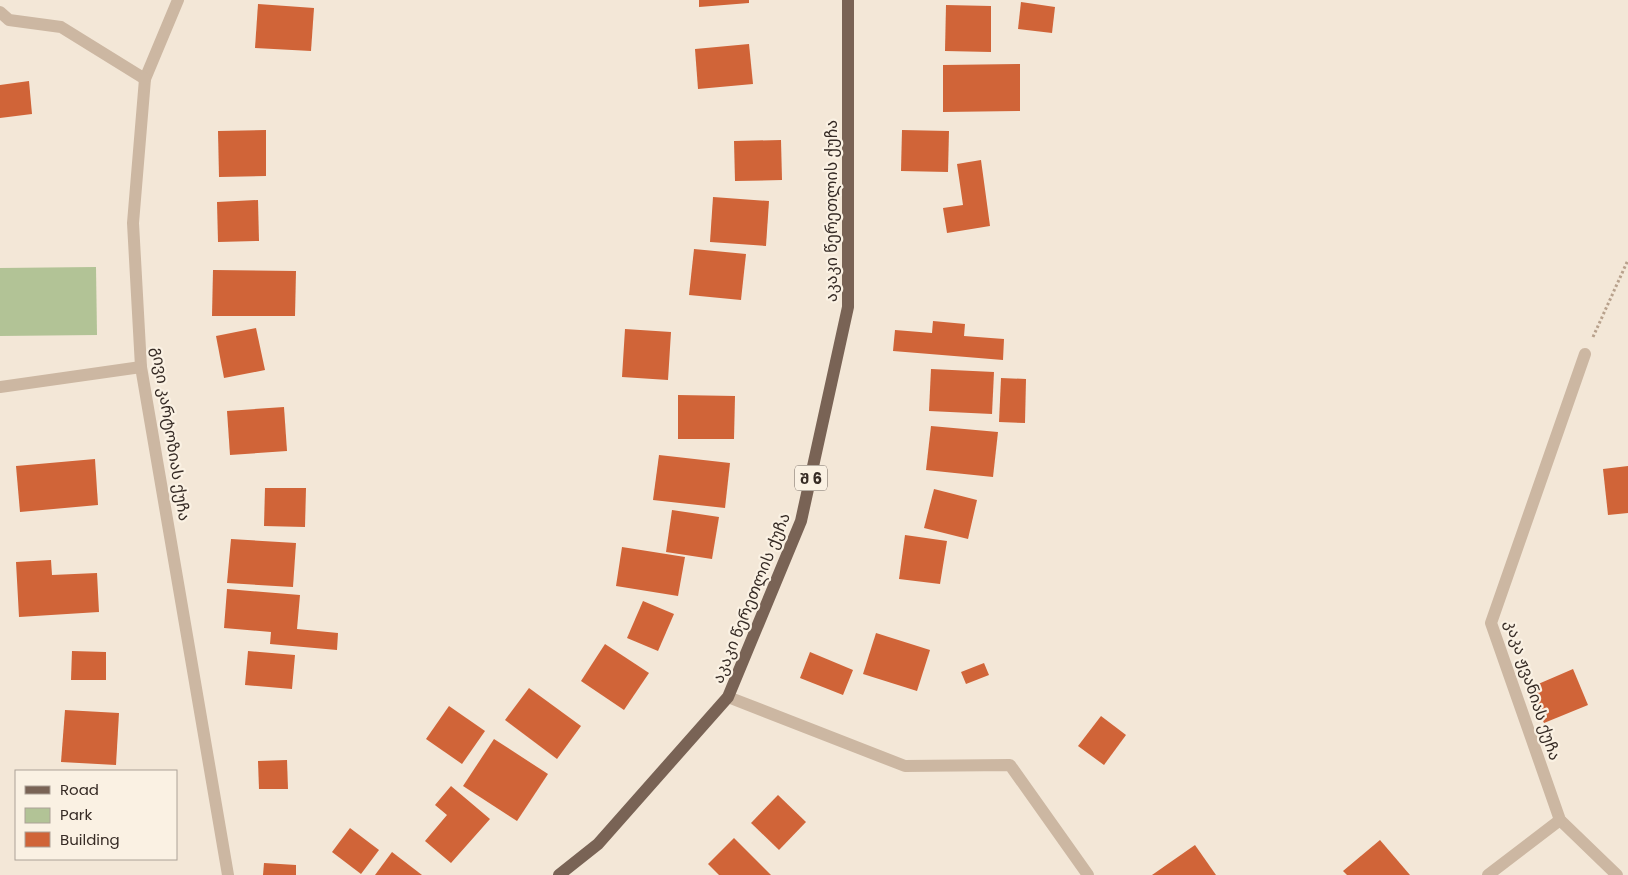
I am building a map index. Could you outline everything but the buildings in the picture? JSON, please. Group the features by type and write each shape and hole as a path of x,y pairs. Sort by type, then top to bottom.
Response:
{"main road":[{"name":"აკაკი წერეთლის ქუჩა","path":"559,875 598,844 728,697 801,521 848,307 848,0"}],"street":[{"name":"გივი კარტოზიას ქუჩა","path":"178,0 145,79 134,223 141,366 228,875"},
{"path":"3,18 61,27 145,79"},
{"name":"კაკა ჟვანიას ქუჩა","path":"1585,354 1491,623 1560,820 1617,875"},
{"path":"0,387 141,366"},
{"path":"728,697 905,766 1010,765 1088,875"},
{"path":"1488,875 1560,820"}],"path":[{"path":"1585,354 1628,260"}],"green space":[{"path":"96,267 97,335 0,336 0,268"}]}
